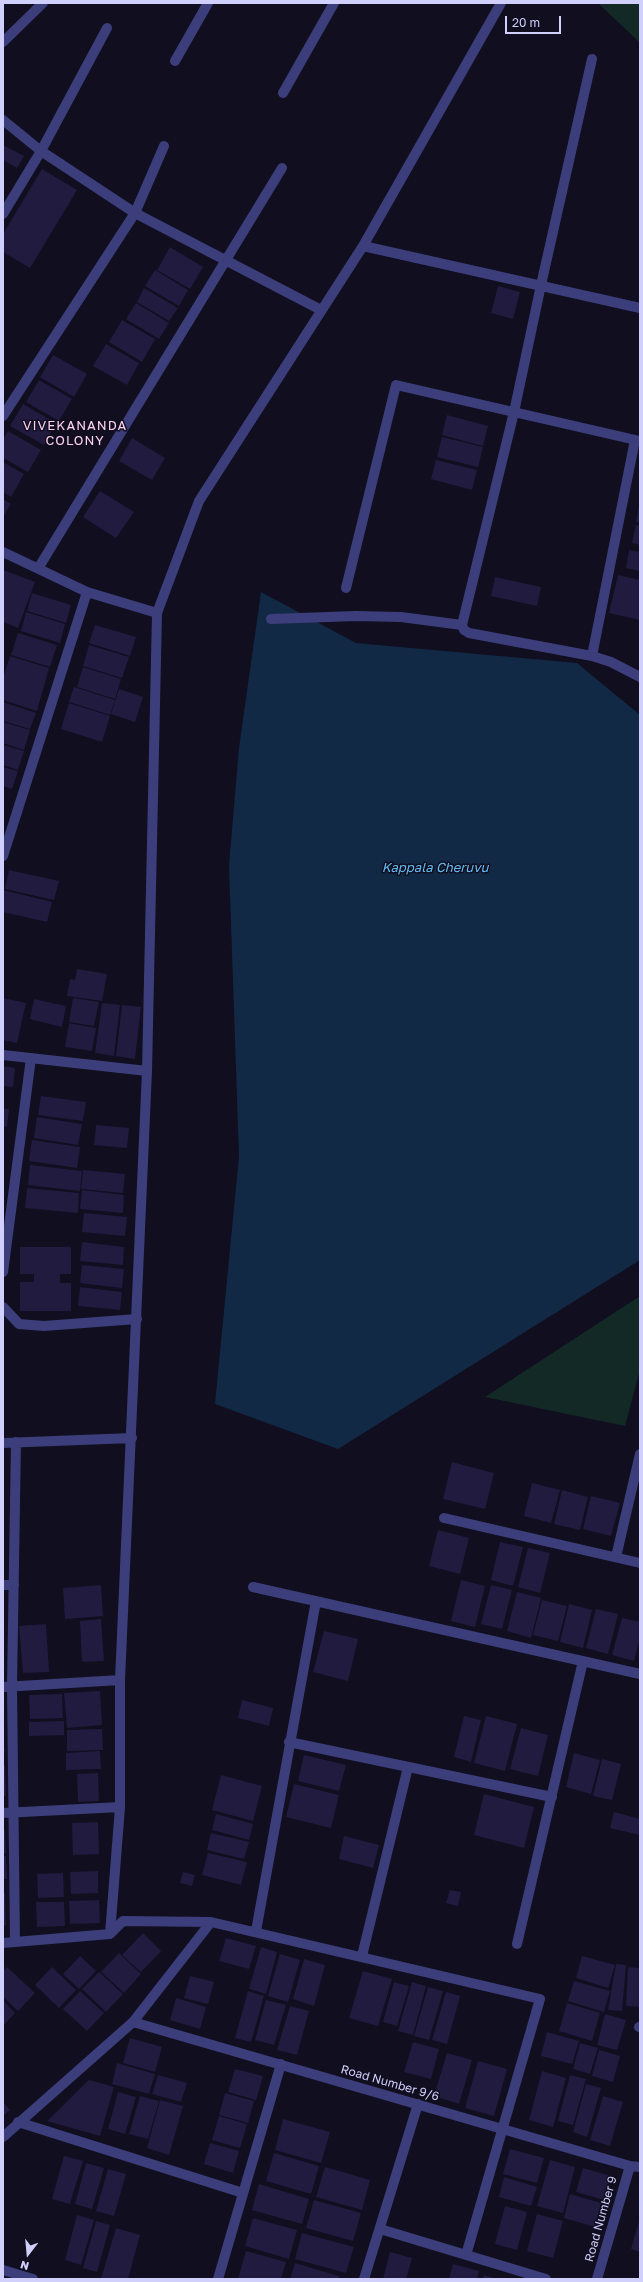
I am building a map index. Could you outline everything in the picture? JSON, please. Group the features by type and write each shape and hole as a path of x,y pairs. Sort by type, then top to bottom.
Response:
{"street":[{"path":"3,42 43,3"},
{"path":"175,61 208,3"},
{"path":"283,93 334,3"},
{"path":"110,1934 120,1807 120,1680 132,1438 147,1070 157,613 199,501 287,367 320,310 363,246 501,3"},
{"path":"3,214 41,151 107,28"},
{"path":"462,626 514,412 592,59"},
{"path":"3,120 41,151 135,213 320,310"},
{"path":"3,416 135,213 164,146"},
{"path":"39,567 282,168"},
{"path":"363,246 640,308"},
{"path":"346,588 396,385 638,441 592,656"},
{"path":"3,552 39,567 87,592 157,613"},
{"path":"3,856 87,592"},
{"path":"271,619 356,616 401,617 462,626 464,630 469,633 592,656 611,662 640,677"},
{"path":"3,1055 147,1070"},
{"path":"3,1272 31,1058"},
{"path":"3,1307 19,1324 44,1326 137,1319"},
{"path":"3,1443 132,1438"},
{"path":"16,1442 14,1585 8,1686 14,1813 16,1942"},
{"path":"616,1557 640,1454"},
{"path":"444,1518 640,1563"},
{"path":"3,1585 14,1585"},
{"path":"253,1587 640,1674"},
{"path":"256,1931 289,1742 316,1601"},
{"path":"517,1944 583,1661"},
{"path":"8,1686 120,1680"},
{"path":"289,1742 552,1797"},
{"path":"362,1956 408,1767"},
{"path":"3,1813 120,1807"},
{"path":"3,1943 110,1934 123,1921 211,1922 256,1931 540,1999 504,2129 466,2255"},
{"path":"3,2137 18,2122 133,2022 211,1922"},
{"name":"Road Number 9/6","path":"133,2022 635,2167"},
{"path":"218,2279 281,2064"},
{"path":"364,2279 418,2104"},
{"path":"18,2122 243,2193"},
{"name":"Road Number 9","path":"597,2279 635,2167"},
{"path":"380,2229 546,2279"},
{"path":"3,2270 33,2279"}],"green space":[{"path":"598,3 640,3 640,43 599,4"},
{"path":"640,1296 640,1370 625,1426 485,1397"}],"water":[{"name":"Kappala Cheruvu","path":"261,592 356,643 577,663 640,715 640,1260 338,1449 215,1404 239,1156 229,865 239,748"}],"building":[{"path":"3,145 24,156 17,168 3,160"},
{"path":"42,169 77,190 30,268 3,252 3,234"},
{"path":"170,247 203,267 190,289 157,270"},
{"path":"155,270 188,290 179,306 145,286"},
{"path":"498,286 520,292 513,319 491,313"},
{"path":"144,288 178,308 169,321 137,302"},
{"path":"136,303 169,323 159,339 126,319"},
{"path":"122,320 155,339 142,362 109,342"},
{"path":"106,344 139,363 127,385 93,366"},
{"path":"53,355 87,374 74,397 40,377"},
{"path":"39,380 72,399 59,421 26,402"},
{"path":"23,404 56,423 44,445 10,426"},
{"path":"447,415 488,426 483,446 442,435"},
{"path":"8,431 41,450 28,472 3,458 3,439"},
{"path":"442,437 483,447 478,467 437,457"},
{"path":"132,438 165,458 152,480 119,461"},
{"path":"436,460 477,470 472,490 431,479"},
{"path":"3,462 24,474 11,497 3,492"},
{"path":"100,491 134,512 116,538 83,517"},
{"path":"3,499 11,504 3,517"},
{"path":"639,506 640,522 636,522"},
{"path":"636,525 640,526 640,545 632,543"},
{"path":"629,550 640,552 640,571 626,568"},
{"path":"3,570 35,582 18,628 3,622"},
{"path":"618,575 640,580 640,620 609,613"},
{"path":"495,577 541,587 537,606 491,596"},
{"path":"32,593 71,605 66,623 27,611"},
{"path":"26,612 65,624 60,643 21,631"},
{"path":"95,625 136,637 130,656 89,643"},
{"path":"18,633 57,645 50,667 11,655"},
{"path":"89,645 129,657 122,678 83,666"},
{"path":"10,656 49,668 37,711 3,700 3,678"},
{"path":"83,667 121,679 115,699 77,687"},
{"path":"74,687 115,700 110,715 69,702"},
{"path":"119,689 143,697 135,722 111,714"},
{"path":"3,702 36,713 30,729 3,721"},
{"path":"69,703 110,716 102,742 61,729"},
{"path":"3,722 30,730 24,750 3,743"},
{"path":"3,745 24,751 18,770 3,765"},
{"path":"3,767 18,771 12,789 3,786"},
{"path":"9,870 59,881 54,900 5,889"},
{"path":"3,890 52,902 47,922 3,912"},
{"path":"77,969 107,974 102,1001 67,996 70,979 75,980"},
{"path":"3,998 26,1003 17,1043 3,1040"},
{"path":"73,998 99,1002 94,1026 69,1022"},
{"path":"34,999 66,1006 62,1027 30,1019"},
{"path":"102,1003 120,1005 114,1056 95,1053"},
{"path":"122,1005 141,1007 135,1059 116,1056"},
{"path":"69,1023 96,1028 92,1051 65,1047"},
{"path":"3,1066 15,1068 13,1087 3,1086"},
{"path":"41,1096 86,1102 83,1121 38,1115"},
{"path":"3,1109 9,1109 7,1127 3,1126"},
{"path":"37,1117 82,1124 78,1145 34,1138"},
{"path":"96,1125 129,1128 127,1148 94,1145"},
{"path":"32,1140 80,1147 77,1168 29,1161"},
{"path":"30,1165 82,1171 80,1191 28,1185"},
{"path":"83,1170 125,1174 123,1193 81,1189"},
{"path":"27,1188 79,1193 78,1213 25,1208"},
{"path":"82,1190 124,1195 123,1213 80,1209"},
{"path":"84,1213 127,1217 125,1236 82,1232"},
{"path":"82,1242 124,1247 123,1265 80,1261"},
{"path":"20,1247 71,1247 71,1274 60,1274 60,1283 71,1283 71,1311 20,1311 20,1282 34,1282 34,1274 20,1274"},
{"path":"82,1265 124,1269 122,1288 80,1283"},
{"path":"80,1287 122,1292 120,1310 78,1306"},
{"path":"452,1462 494,1473 485,1509 443,1499"},
{"path":"532,1483 560,1490 551,1523 524,1516"},
{"path":"562,1490 588,1497 580,1530 554,1524"},
{"path":"591,1496 620,1503 611,1536 583,1529"},
{"path":"438,1530 469,1538 460,1574 429,1566"},
{"path":"500,1542 523,1547 513,1586 491,1580"},
{"path":"528,1548 550,1553 540,1593 518,1587"},
{"path":"461,1580 485,1586 475,1627 451,1621"},
{"path":"101,1585 103,1616 65,1619 63,1588"},
{"path":"491,1585 512,1590 502,1629 481,1624"},
{"path":"517,1592 541,1598 531,1638 507,1631"},
{"path":"542,1600 567,1606 558,1641 533,1635"},
{"path":"569,1604 592,1610 583,1648 560,1642"},
{"path":"596,1609 618,1614 608,1654 586,1648"},
{"path":"622,1618 640,1622 640,1637 634,1661 612,1655"},
{"path":"101,1619 104,1661 82,1662 80,1621"},
{"path":"46,1624 49,1672 23,1673 19,1626"},
{"path":"324,1631 358,1639 348,1681 313,1672"},
{"path":"100,1691 102,1725 67,1728 64,1693"},
{"path":"62,1694 63,1718 30,1719 29,1695"},
{"path":"242,1700 273,1708 269,1726 238,1718"},
{"path":"464,1716 481,1720 471,1762 454,1757"},
{"path":"486,1716 517,1724 505,1771 474,1763"},
{"path":"64,1721 64,1735 29,1736 29,1722"},
{"path":"521,1728 548,1735 538,1776 510,1769"},
{"path":"102,1729 103,1750 67,1751 67,1730"},
{"path":"100,1751 101,1769 66,1770 66,1753"},
{"path":"574,1753 600,1760 591,1794 566,1787"},
{"path":"304,1755 346,1765 339,1791 298,1781"},
{"path":"602,1759 621,1764 612,1800 593,1796"},
{"path":"3,1765 5,1765 6,1796 3,1796"},
{"path":"98,1773 99,1801 78,1802 77,1774"},
{"path":"221,1775 262,1786 253,1821 212,1810"},
{"path":"294,1784 339,1795 331,1828 286,1817"},
{"path":"484,1794 534,1807 524,1848 474,1835"},
{"path":"614,1812 640,1819 640,1835 610,1828"},
{"path":"216,1814 253,1824 249,1840 212,1830"},
{"path":"98,1822 99,1854 73,1855 72,1823"},
{"path":"3,1830 5,1830 6,1853 3,1853"},
{"path":"211,1833 249,1842 244,1859 207,1850"},
{"path":"344,1836 379,1845 373,1868 339,1859"},
{"path":"208,1853 247,1862 241,1885 202,1875"},
{"path":"3,1856 6,1856 7,1879 3,1879"},
{"path":"98,1871 98,1893 71,1894 70,1872"},
{"path":"183,1872 195,1875 192,1886 180,1883"},
{"path":"63,1873 64,1897 38,1898 37,1874"},
{"path":"450,1890 461,1892 458,1906 446,1903"},
{"path":"5,1893 6,1925 3,1925 3,1894"},
{"path":"99,1900 100,1923 70,1924 69,1901"},
{"path":"36,1902 64,1902 65,1926 37,1927"},
{"path":"143,1933 161,1951 141,1972 122,1955"},
{"path":"226,1938 256,1946 249,1969 219,1961"},
{"path":"261,1947 277,1952 266,1994 249,1989"},
{"path":"119,1953 141,1974 124,1993 101,1972"},
{"path":"280,1954 300,1960 288,2002 268,1996"},
{"path":"80,1956 96,1971 79,1989 63,1974"},
{"path":"582,1956 615,1965 608,1988 576,1978"},
{"path":"304,1959 325,1965 314,2006 293,1999"},
{"path":"616,1964 626,1965 622,2011 608,2010"},
{"path":"7,1967 35,1993 18,2011 3,1997 3,1971"},
{"path":"52,1967 76,1990 59,2008 35,1985"},
{"path":"628,1967 640,1968 640,2007 626,2006"},
{"path":"363,1971 392,1979 378,2026 349,2018"},
{"path":"99,1972 123,1994 106,2012 82,1989"},
{"path":"190,1976 214,1982 208,2004 184,1998"},
{"path":"574,1981 610,1991 604,2012 568,2001"},
{"path":"394,1982 409,1986 397,2026 383,2022"},
{"path":"412,1982 426,1986 413,2035 398,2031"},
{"path":"428,1987 443,1991 429,2040 414,2036"},
{"path":"80,1991 104,2013 87,2031 63,2009"},
{"path":"248,1991 264,1996 251,2042 235,2038"},
{"path":"446,1992 460,1996 447,2044 432,2040"},
{"path":"176,1998 206,2007 200,2029 170,2020"},
{"path":"3,2000 15,2013 3,2026"},
{"path":"266,2000 286,2005 274,2045 255,2040"},
{"path":"567,2003 600,2013 592,2041 559,2031"},
{"path":"290,2006 309,2011 297,2055 277,2050"},
{"path":"605,2014 626,2020 617,2050 597,2045"},
{"path":"547,2032 579,2041 572,2064 541,2056"},
{"path":"130,2038 162,2047 155,2072 123,2063"},
{"path":"413,2042 439,2049 431,2079 404,2072"},
{"path":"580,2043 598,2048 590,2074 573,2069"},
{"path":"599,2050 620,2056 613,2082 592,2076"},
{"path":"447,2053 472,2060 459,2104 434,2096"},
{"path":"478,2061 507,2069 494,2116 465,2108"},
{"path":"117,2063 155,2074 149,2094 112,2084"},
{"path":"235,2069 263,2076 256,2100 228,2092"},
{"path":"542,2071 566,2078 553,2127 529,2120"},
{"path":"158,2075 187,2083 181,2102 152,2094"},
{"path":"570,2075 586,2079 573,2125 558,2121"},
{"path":"89,2080 114,2087 100,2136 47,2121"},
{"path":"586,2084 601,2088 587,2137 573,2132"},
{"path":"118,2092 136,2097 125,2134 108,2129"},
{"path":"225,2093 254,2101 248,2123 219,2115"},
{"path":"140,2096 159,2101 148,2139 129,2134"},
{"path":"603,2096 623,2102 610,2146 590,2140"},
{"path":"160,2100 183,2106 169,2155 147,2148"},
{"path":"3,2102 10,2110 3,2116"},
{"path":"219,2116 247,2124 240,2148 212,2140"},
{"path":"283,2119 330,2132 321,2163 275,2150"},
{"path":"210,2143 239,2151 233,2173 204,2164"},
{"path":"510,2149 544,2158 537,2183 503,2174"},
{"path":"274,2153 319,2166 311,2194 266,2181"},
{"path":"64,2156 83,2161 70,2204 52,2199"},
{"path":"550,2160 575,2167 563,2213 537,2206"},
{"path":"86,2163 104,2168 92,2209 75,2204"},
{"path":"325,2167 370,2180 362,2210 316,2197"},
{"path":"583,2168 611,2176 604,2200 576,2192"},
{"path":"108,2169 126,2174 114,2216 96,2211"},
{"path":"504,2177 537,2187 531,2206 499,2197"},
{"path":"259,2184 309,2199 302,2224 252,2210"},
{"path":"570,2194 601,2203 595,2227 564,2218"},
{"path":"314,2200 361,2213 353,2241 306,2228"},
{"path":"505,2206 527,2212 517,2250 495,2244"},
{"path":"537,2214 563,2221 553,2258 527,2251"},
{"path":"77,2215 94,2220 81,2265 65,2260"},
{"path":"253,2218 297,2230 289,2259 245,2246"},
{"path":"640,2218 640,2252 631,2249"},
{"path":"96,2221 110,2225 97,2272 83,2268"},
{"path":"116,2228 140,2235 128,2279 101,2279"},
{"path":"302,2233 354,2247 346,2273 295,2259"},
{"path":"246,2251 286,2262 281,2279 238,2279"},
{"path":"390,2252 412,2258 406,2279 383,2279"},
{"path":"295,2263 339,2276 338,2279 290,2279"},
{"path":"453,2264 479,2271 477,2279 449,2279"},
{"path":"484,2275 497,2279 482,2279"}],"district":[{"name":"VIVEKANANDA COLONY","path":"75,434"}]}
